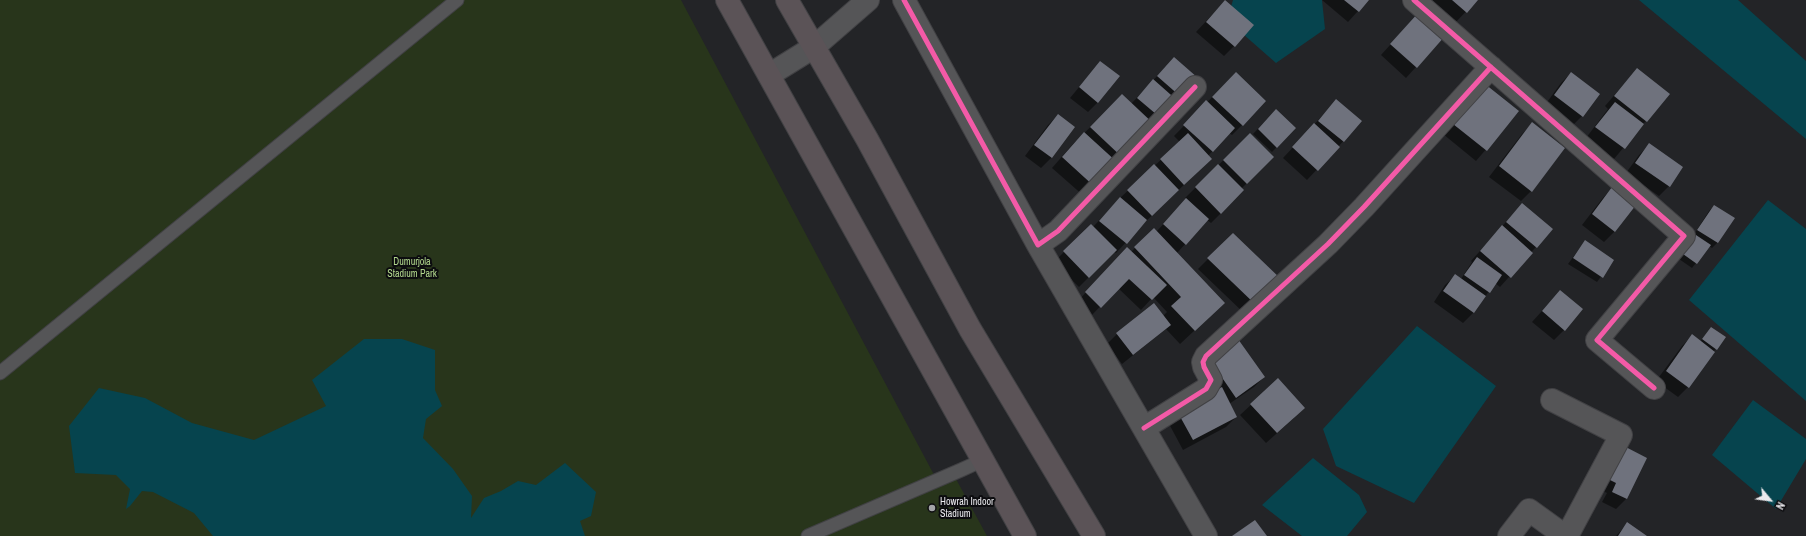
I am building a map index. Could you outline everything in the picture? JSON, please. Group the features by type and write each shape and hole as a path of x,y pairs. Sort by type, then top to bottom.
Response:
{"main road":[{"path":"727,0 1025,536"},
{"path":"787,0 867,139 970,329 1094,536"}],"street":[{"path":"769,76 814,47 868,0"},
{"path":"904,0 1038,245 1206,536"},
{"path":"1414,0 1684,236 1597,340 1654,388"},
{"path":"1144,428 1206,389 1211,380 1204,367 1203,362 1206,356 1328,244 1364,207 1491,67"},
{"path":"1038,245 1058,231 1195,87"},
{"path":"1509,536 1529,510 1566,536 1621,435 1552,400"}],"lane":[{"path":"0,374 457,0"},
{"path":"808,536 982,460"}],"green space":[{"name":"Dumurjola Stadium Park","path":"0,0 681,0 940,486 956,479 987,536 0,536"}],"water":[{"path":"1233,0 1322,0 1325,29 1276,63 1227,20"},
{"path":"1639,0 1738,0 1806,61 1806,139"},
{"path":"1768,200 1806,229 1806,401 1689,300"},
{"path":"1417,326 1496,386 1414,503 1336,466 1323,429"},
{"path":"364,339 402,339 435,350 435,390 442,406 426,419 423,438 453,469 472,496 471,518 484,498 501,491 518,481 536,485 565,463 596,492 591,516 580,521 585,536 213,536 194,513 153,492 142,491 126,509 130,489 116,475 75,473 69,426 99,388 145,398 192,423 254,440 326,406 312,380"},
{"path":"1753,400 1806,439 1806,459 1776,509 1712,455"},
{"path":"1313,458 1359,495 1367,512 1347,536 1302,536 1262,505"}],"building":[{"path":"1225,0 1254,25 1235,47 1206,22"},
{"path":"1344,0 1369,0 1359,12"},
{"path":"1452,0 1478,0 1467,13"},
{"path":"1419,12 1445,36 1417,68 1390,44"},
{"path":"1174,57 1198,78 1181,97 1157,76"},
{"path":"1100,61 1120,76 1098,103 1079,87"},
{"path":"1637,68 1670,94 1647,122 1614,96"},
{"path":"1236,72 1266,101 1243,126 1212,97"},
{"path":"1571,72 1600,94 1583,117 1554,95"},
{"path":"1153,79 1179,102 1163,120 1137,98"},
{"path":"1485,84 1519,111 1487,151 1453,124"},
{"path":"1122,94 1156,126 1124,159 1090,127"},
{"path":"1336,99 1362,121 1344,142 1318,121"},
{"path":"1206,100 1235,128 1213,152 1183,125"},
{"path":"1615,102 1644,124 1625,149 1595,127"},
{"path":"1276,109 1296,128 1277,148 1258,129"},
{"path":"1058,114 1075,127 1052,158 1034,145"},
{"path":"1532,122 1565,148 1532,192 1499,166"},
{"path":"1314,123 1340,147 1318,171 1292,147"},
{"path":"1084,132 1118,163 1096,188 1062,157"},
{"path":"1188,133 1212,159 1184,185 1160,159"},
{"path":"1250,133 1274,157 1247,184 1223,160"},
{"path":"1649,143 1683,167 1670,187 1635,163"},
{"path":"1154,164 1179,190 1152,216 1127,190"},
{"path":"1218,164 1244,190 1221,214 1195,187"},
{"path":"1612,187 1636,205 1615,232 1592,214"},
{"path":"1120,197 1147,220 1127,244 1099,221"},
{"path":"1186,198 1209,219 1186,245 1163,224"},
{"path":"1522,203 1553,229 1537,248 1506,222"},
{"path":"1714,205 1735,218 1718,243 1697,230"},
{"path":"1091,224 1117,250 1089,278 1063,251"},
{"path":"1502,225 1533,253 1511,278 1480,251"},
{"path":"1154,228 1225,303 1195,331 1171,306 1181,297 1134,247"},
{"path":"1233,233 1282,280 1257,306 1207,258"},
{"path":"1696,235 1711,245 1697,264 1683,254"},
{"path":"1585,240 1614,260 1603,278 1573,258"},
{"path":"1127,247 1167,285 1152,300 1129,279 1101,308 1085,292"},
{"path":"1477,257 1502,275 1490,293 1464,275"},
{"path":"1455,274 1486,296 1474,313 1443,291"},
{"path":"1560,290 1583,309 1565,331 1542,311"},
{"path":"1154,303 1171,325 1133,355 1116,333"},
{"path":"1711,327 1726,337 1717,350 1702,339"},
{"path":"1692,334 1715,352 1689,388 1666,371"},
{"path":"1238,339 1265,377 1236,398 1210,360"},
{"path":"1278,378 1305,408 1277,433 1250,404"},
{"path":"1222,387 1237,417 1193,440 1177,411"},
{"path":"1618,443 1647,458 1627,499 1612,492 1616,483 1602,476"},
{"path":"1255,520 1267,536 1232,536"},
{"path":"1627,522 1647,536 1618,536"}],"cycle path":[{"path":"904,0 1038,245 1058,231 1195,87"},
{"path":"1414,0 1684,236 1597,340 1654,388"},
{"path":"1144,428 1206,389 1211,380 1204,367 1203,362 1206,356 1328,244 1364,207 1491,67"}],"place":[{"name":"Howrah Indoor Stadium","path":"932,508"}]}
